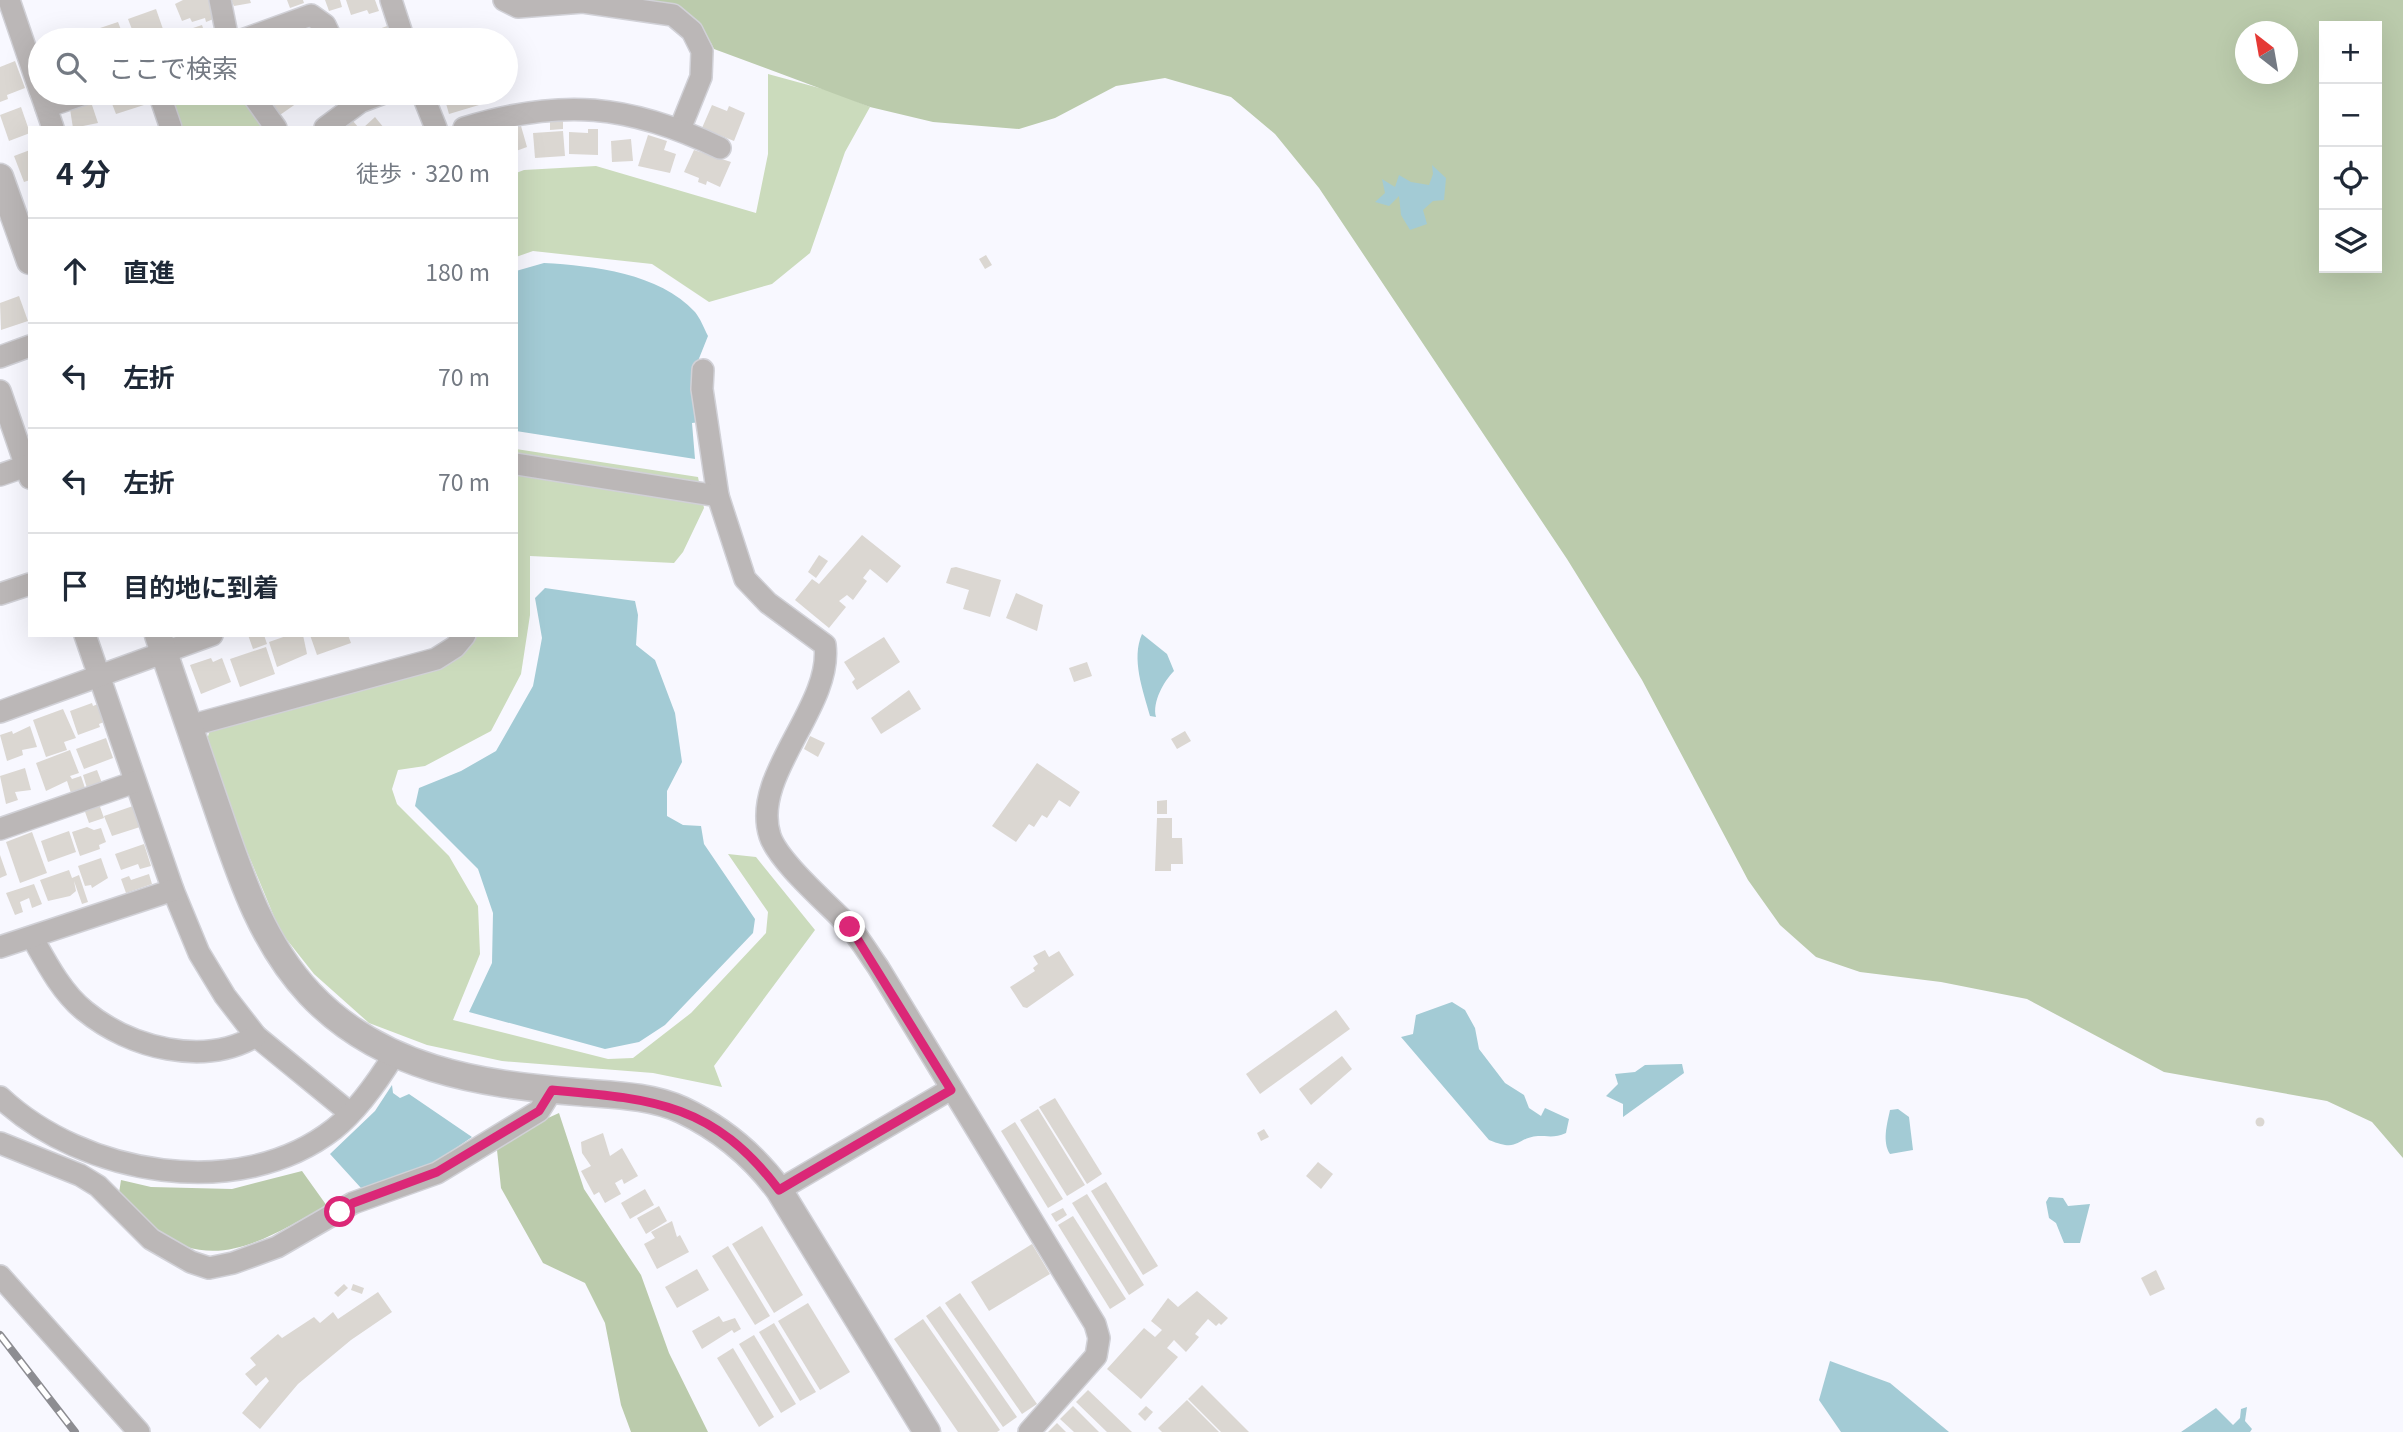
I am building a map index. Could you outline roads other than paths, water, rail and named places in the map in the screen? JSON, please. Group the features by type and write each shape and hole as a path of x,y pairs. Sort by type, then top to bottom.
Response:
{"street":[{"path":"220,0 226,28"},
{"path":"391,0 400,28"},
{"path":"504,0 518,7 583,1 673,15 692,31 702,51 701,77 680,129"},
{"path":"8,1 28,57"},
{"path":"276,28 312,15 326,28"},
{"path":"45,105 52,126"},
{"path":"163,105 170,126"},
{"path":"260,105 275,126"},
{"path":"327,126 349,105"},
{"path":"427,105 435,126"},
{"path":"470,126 506,115 567,107 611,111 680,129 720,149"},
{"path":"0,177 28,255"},
{"path":"0,357 28,347"},
{"path":"703,370 702,389 718,496 745,579 768,603 825,646 826,657 811,705 778,772 766,804 770,837 795,870 850,927 1095,1324 1099,1338 1096,1356 1029,1432"},
{"path":"0,391 28,472 0,475"},
{"path":"518,464 718,496"},
{"path":"0,594 28,585"},
{"path":"86,637 173,890 199,953 225,996 256,1036 350,1113"},
{"path":"0,712 100,677 161,644 201,637"},
{"path":"189,726 436,659 455,647 462,637"},
{"path":"161,644 253,906 278,952 310,994 350,1028 394,1055 433,1071 488,1082 632,1097 680,1109 722,1133 762,1168 779,1190 927,1432"},
{"path":"0,829 135,782"},
{"path":"0,947 173,890"},
{"path":"32,937 48,967 84,1010 116,1031 159,1048 205,1052 240,1045 256,1036"},
{"path":"0,1097 18,1114 58,1139 107,1159 158,1170 202,1172 254,1165 292,1154 334,1130 394,1055"},
{"path":"0,1143 80,1175 98,1186 152,1239 191,1262 209,1268 233,1264 276,1247 353,1203 437,1172 539,1111 552,1090"},
{"path":"779,1190 951,1090"},
{"path":"0,1276 139,1432"}],"water":[{"path":"1432,165 1446,178 1444,200 1433,201 1423,210 1427,224 1410,230 1401,215 1399,196 1389,206 1375,202 1385,193 1382,179 1395,187 1399,175 1411,182 1429,185 1433,174"},
{"path":"544,263 584,266 625,274 663,288 695,312 708,336 692,376 700,422 692,423 695,459 518,431 518,270"},
{"path":"545,588 635,601 638,615 636,645 655,660 675,713 682,762 667,791 667,816 683,825 701,826 704,844 755,919 753,933 665,1025 639,1042 605,1049 469,1012 492,963 493,913 478,869 415,806 419,788 461,771 496,751 533,686 542,638 535,598"},
{"path":"1142,634 1167,654 1174,671 1160,692 1156,717 1150,716 1139,675 1138,654"},
{"path":"1452,1002 1465,1010 1475,1028 1479,1049 1505,1083 1524,1095 1529,1108 1541,1116 1545,1108 1569,1119 1566,1133 1531,1137 1512,1145 1489,1140 1401,1037 1413,1034 1416,1015"},
{"path":"1682,1064 1684,1073 1623,1117 1623,1104 1606,1096 1618,1084 1615,1074 1635,1072 1645,1065"},
{"path":"392,1085 393,1093 400,1098 409,1094 472,1137 430,1166 361,1188 330,1154 375,1111"},
{"path":"1898,1109 1909,1117 1913,1150 1890,1154 1886,1138 1890,1110"},
{"path":"2049,1197 2063,1198 2068,1206 2090,1204 2080,1243 2064,1243 2056,1223 2049,1218 2046,1202"},
{"path":"1830,1361 1890,1383 1949,1432 1841,1432 1819,1400"},
{"path":"2247,1407 2245,1421 2252,1429 2250,1432 2181,1432 2216,1408 2233,1425 2240,1418 2241,1409"}],"railway":[{"path":"0,1335 75,1432"}]}
